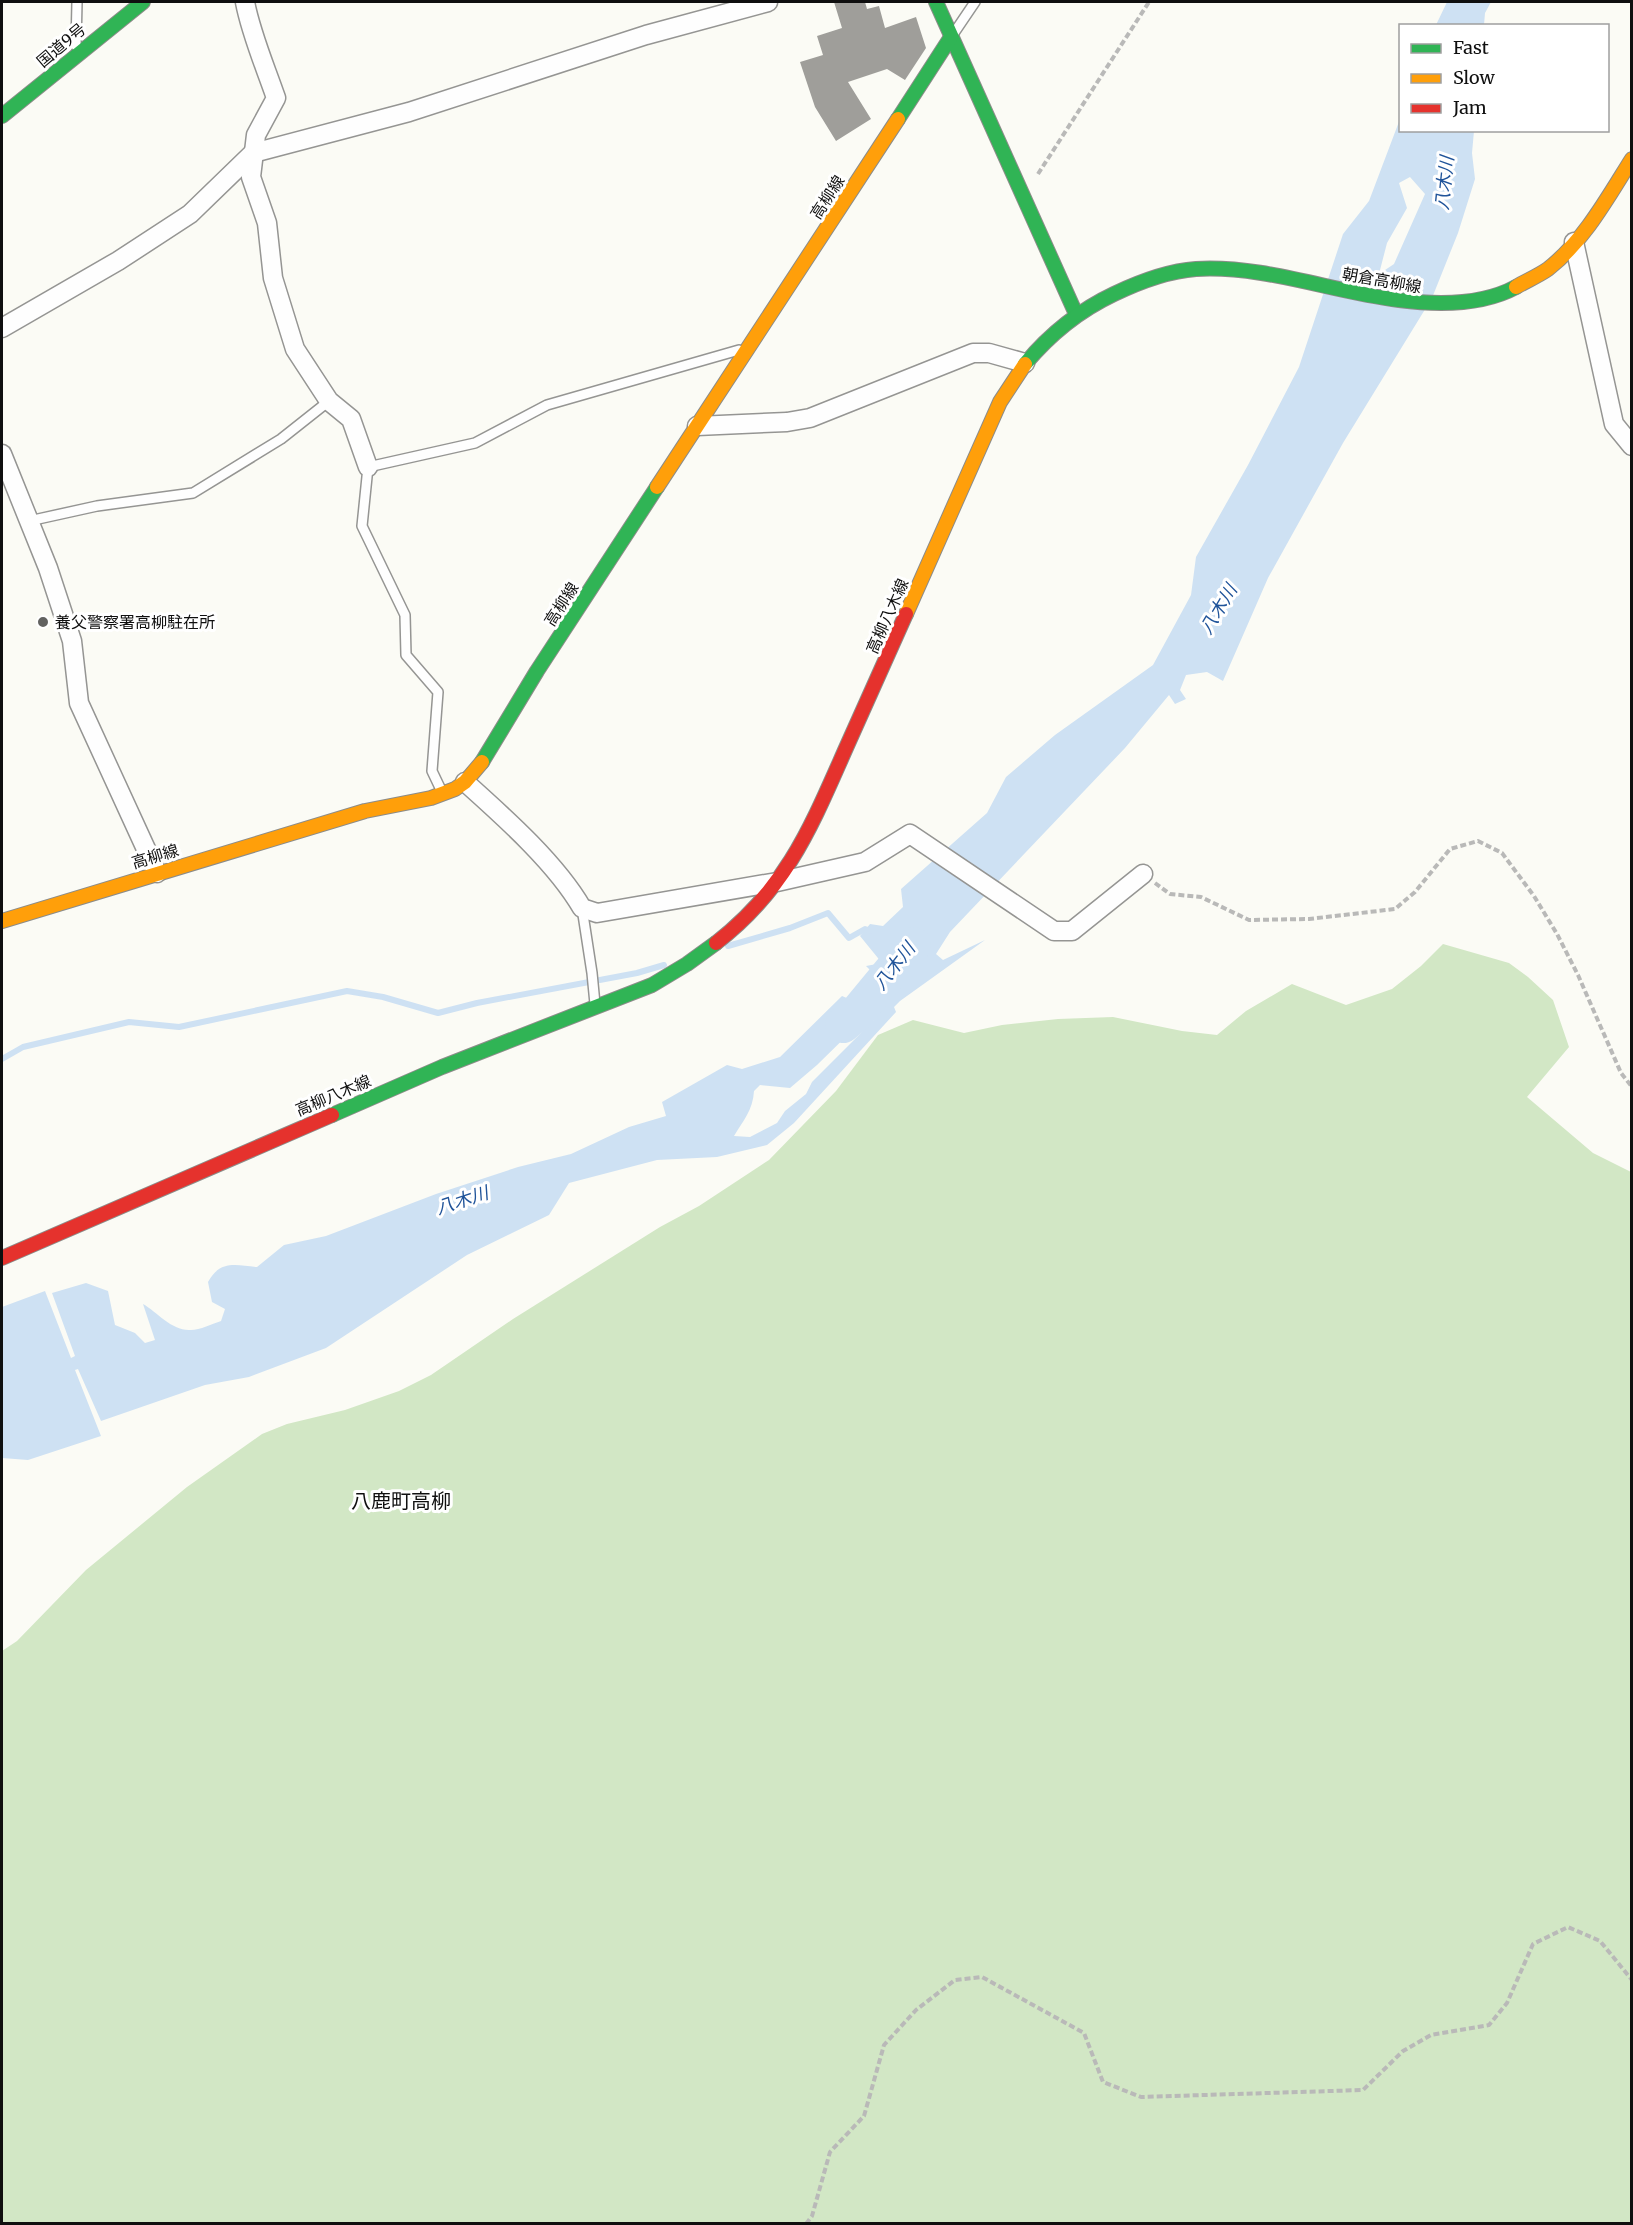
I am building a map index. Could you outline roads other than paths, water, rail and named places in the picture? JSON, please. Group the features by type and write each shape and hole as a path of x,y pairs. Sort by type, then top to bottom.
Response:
{"main road":[{"name":"国道9号","path":"2,116 143,2"},
{"path":"936,2 1076,314"},
{"name":"高柳線","path":"2,921 365,810 443,794 465,782 494,744 537,671 951,37"},
{"name":"朝倉高柳線","path":"1076,314 1107,297 1160,276 1206,269 1251,272 1396,301 1449,304 1500,294 1546,270 1565,253 1632,159"},
{"name":"高柳八木線","path":"2,1258 442,1066 652,984 680,969 729,933 777,882 793,858 819,808 1000,402 1025,363 1050,335 1076,314"}],"street":[{"path":"245,2 248,22 276,98 256,135 251,177 267,223 273,278 295,349 329,401 351,419 368,467"},
{"path":"2,328 118,261 190,214 253,153 409,112 646,35 768,2"},
{"path":"1574,242 1614,424 1632,446"},
{"path":"698,426 787,422 810,418 973,353 989,353 1025,363"},
{"path":"2,454 48,568 72,641 79,703 157,873"},
{"path":"465,782 509,821 573,892 582,908 597,913 777,882 865,862 910,834 1054,932 1072,931 1143,874"}],"lane":[{"path":"76,54 78,2"},
{"path":"951,37 975,2"},
{"path":"443,794 432,771 438,692 406,655 405,615 362,526 368,467 475,443 547,405 749,348"},
{"path":"29,521 97,506 193,493 281,439 329,401"},
{"path":"582,908 595,1008"}],"water":[{"path":"1447,2 1491,2 1485,13 1484,24 1436,24"},
{"path":"1399,122 1399,132 1474,132 1472,153 1475,179 1458,233 1432,298 1343,443 1268,578 1223,681 1207,672 1186,675 1180,690 1186,699 1175,704 1169,695 1125,748 950,932 936,954 943,960 985,940 900,1001 894,1007 896,1012 794,1123 767,1145 717,1157 657,1160 569,1183 549,1215 467,1255 326,1348 249,1377 205,1385 101,1421 78,1369 75,1370 101,1436 28,1460 2,1458 2,1307 45,1291 71,1358 75,1356 52,1293 86,1283 108,1291 115,1325 135,1333 145,1343 155,1340 143,1304 176,1327 193,1330 205,1327 221,1321 225,1309 212,1302 208,1282 223,1267 235,1265 257,1267 284,1245 326,1236 436,1194 518,1167 571,1154 629,1127 666,1116 662,1102 727,1065 742,1069 780,1057 842,996 849,999 860,987 869,992 875,989 888,1001 894,994 866,966 882,963 860,936 870,924 883,926 903,907 901,889 987,813 1006,777 1055,735 1153,665 1191,595 1196,557 1248,465 1299,367 1343,234 1369,201","holes":["1410,177 1425,194 1394,264 1379,274 1387,243 1407,208 1399,183","867,1016 874,1020 812,1082 806,1094 785,1111 777,1123 750,1137 734,1136 750,1110 754,1091 760,1085 790,1088"]}],"waterway":[{"path":"728,946 790,928 828,913 849,938 865,929 871,931"},
{"name":"八木川","path":"843,1025 856,1014 913,945"},
{"path":"2,1059 23,1047 129,1022 179,1027 347,991 383,997 438,1013 477,1003 637,973 664,965"}],"place":[{"name":"養父警察署高柳駐在所","path":"43,622"}],"district":[{"name":"八鹿町高柳","path":"401,1500"}]}
